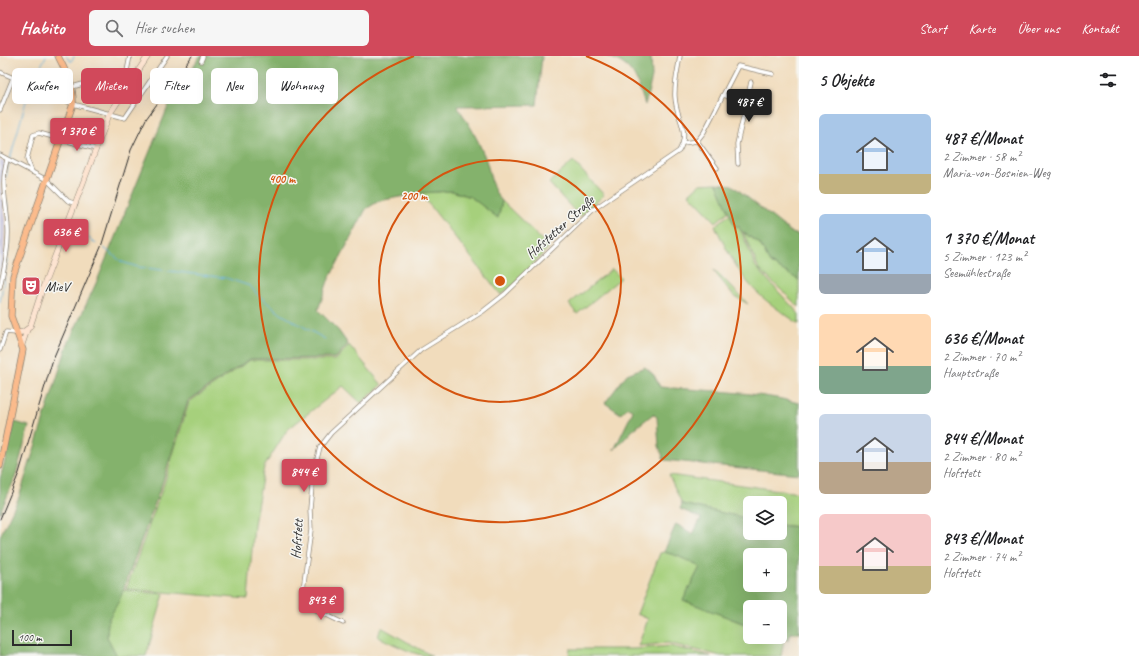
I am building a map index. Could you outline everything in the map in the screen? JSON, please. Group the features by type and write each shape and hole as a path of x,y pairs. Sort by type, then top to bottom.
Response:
{"main road":[{"path":"58,56 63,68"},
{"path":"0,466 22,355 22,345 13,324 11,308 13,276 73,104"}],"street":[{"path":"127,68 130,56"},
{"path":"140,68 148,56"},
{"path":"73,104 125,118 167,56"},
{"path":"201,61 203,56"},
{"path":"680,56 675,96 684,130 683,143 697,141 704,132 738,66 773,74"},
{"path":"0,72 12,78"},
{"path":"0,110 12,80"},
{"path":"738,164 737,144 751,82"},
{"path":"723,95 760,105"},
{"path":"22,345 96,149 110,115 117,104"},
{"path":"32,172 27,159 33,135 39,133 96,149"},
{"path":"697,141 717,168"},
{"name":"Hofstetter Straße","path":"363,405 421,350 482,312 505,294 594,209 672,157 679,151 683,143"},
{"path":"0,155 47,180 68,201 76,204"},
{"path":"0,287 8,239 8,221 2,184 7,160"},
{"path":"0,350 6,332 16,333 28,330"},
{"name":"Hofstett","path":"343,623 306,605 303,590 311,530 310,509 313,475 320,447 330,433 363,405"}],"shaded area":[{"path":"0,159 5,163 1,186 5,221 4,255 0,275"}],"green space":[{"path":"200,56 542,56 537,105 457,106 469,124 478,142 486,161 495,191 502,201 498,218 471,197 452,191 420,193 379,201 366,209 328,281 318,310 338,330 348,344 336,358 250,359 188,401 162,484 120,599 108,620 107,637 117,656 0,656 0,536 19,497 67,346 97,281 169,104 203,104 203,68 192,68"},
{"path":"606,56 651,56 652,77 645,105 633,74 623,64"},
{"path":"573,161 604,195 580,217 549,183"},
{"path":"717,183 729,211 716,222 689,194 700,184"},
{"path":"717,183 732,185 792,233 799,235 799,280 770,263 760,244 740,230 739,226 735,227"},
{"path":"452,191 471,197 498,218 502,201 549,247 514,285 501,295 420,193"},
{"path":"730,214 735,227 739,226 756,267 799,314 799,324 761,296 750,285 735,264 715,226"},
{"path":"743,232 760,244 770,263 799,280 799,307 759,269"},
{"path":"612,269 621,278 577,314 569,304"},
{"path":"713,270 719,274 748,304 734,296"},
{"path":"349,345 382,385 361,403 343,386 287,430 264,467 254,524 248,599 126,589 164,484 189,402 250,360 336,360"},
{"path":"645,367 654,375 660,387 765,396 799,403 799,474 664,460 659,446 657,417 653,414 633,430 614,450 633,411 628,407 621,414 605,403 627,374"},
{"path":"15,422 29,426 15,478 0,513 0,479"},
{"path":"669,475 799,493 799,527 787,526 787,496 743,496 743,517 682,504"},
{"path":"682,504 743,517 743,540 787,540 787,526 799,527 799,633 790,633 787,640 787,600 743,600 743,623 683,600 700,567 678,556 664,552 676,524 693,534 701,518 680,509"},
{"path":"664,552 678,556 700,567 683,600 743,623 743,644 783,644 781,656 721,656 668,643 638,646 648,619 637,614 660,553"},
{"path":"123,590 164,594 146,656 117,656 107,637 108,620"},
{"path":"381,627 432,656 411,652 378,637"},
{"path":"670,646 711,656 569,656 570,649 634,649"}],"waterway":[{"path":"40,68 46,56"},
{"path":"66,56 71,62 74,56"},
{"path":"10,159 25,104"},
{"path":"6,177 9,162"},
{"path":"0,302 9,240 9,215 7,202"},
{"path":"79,225 91,240 96,243"},
{"path":"104,248 122,262 138,267 226,278 250,286 258,295 281,314 325,339"}],"railway":[{"path":"0,519 19,473 53,359 101,247 131,150 146,119 192,56"}],"place":[{"name":"MieV","path":"31,286"}]}
